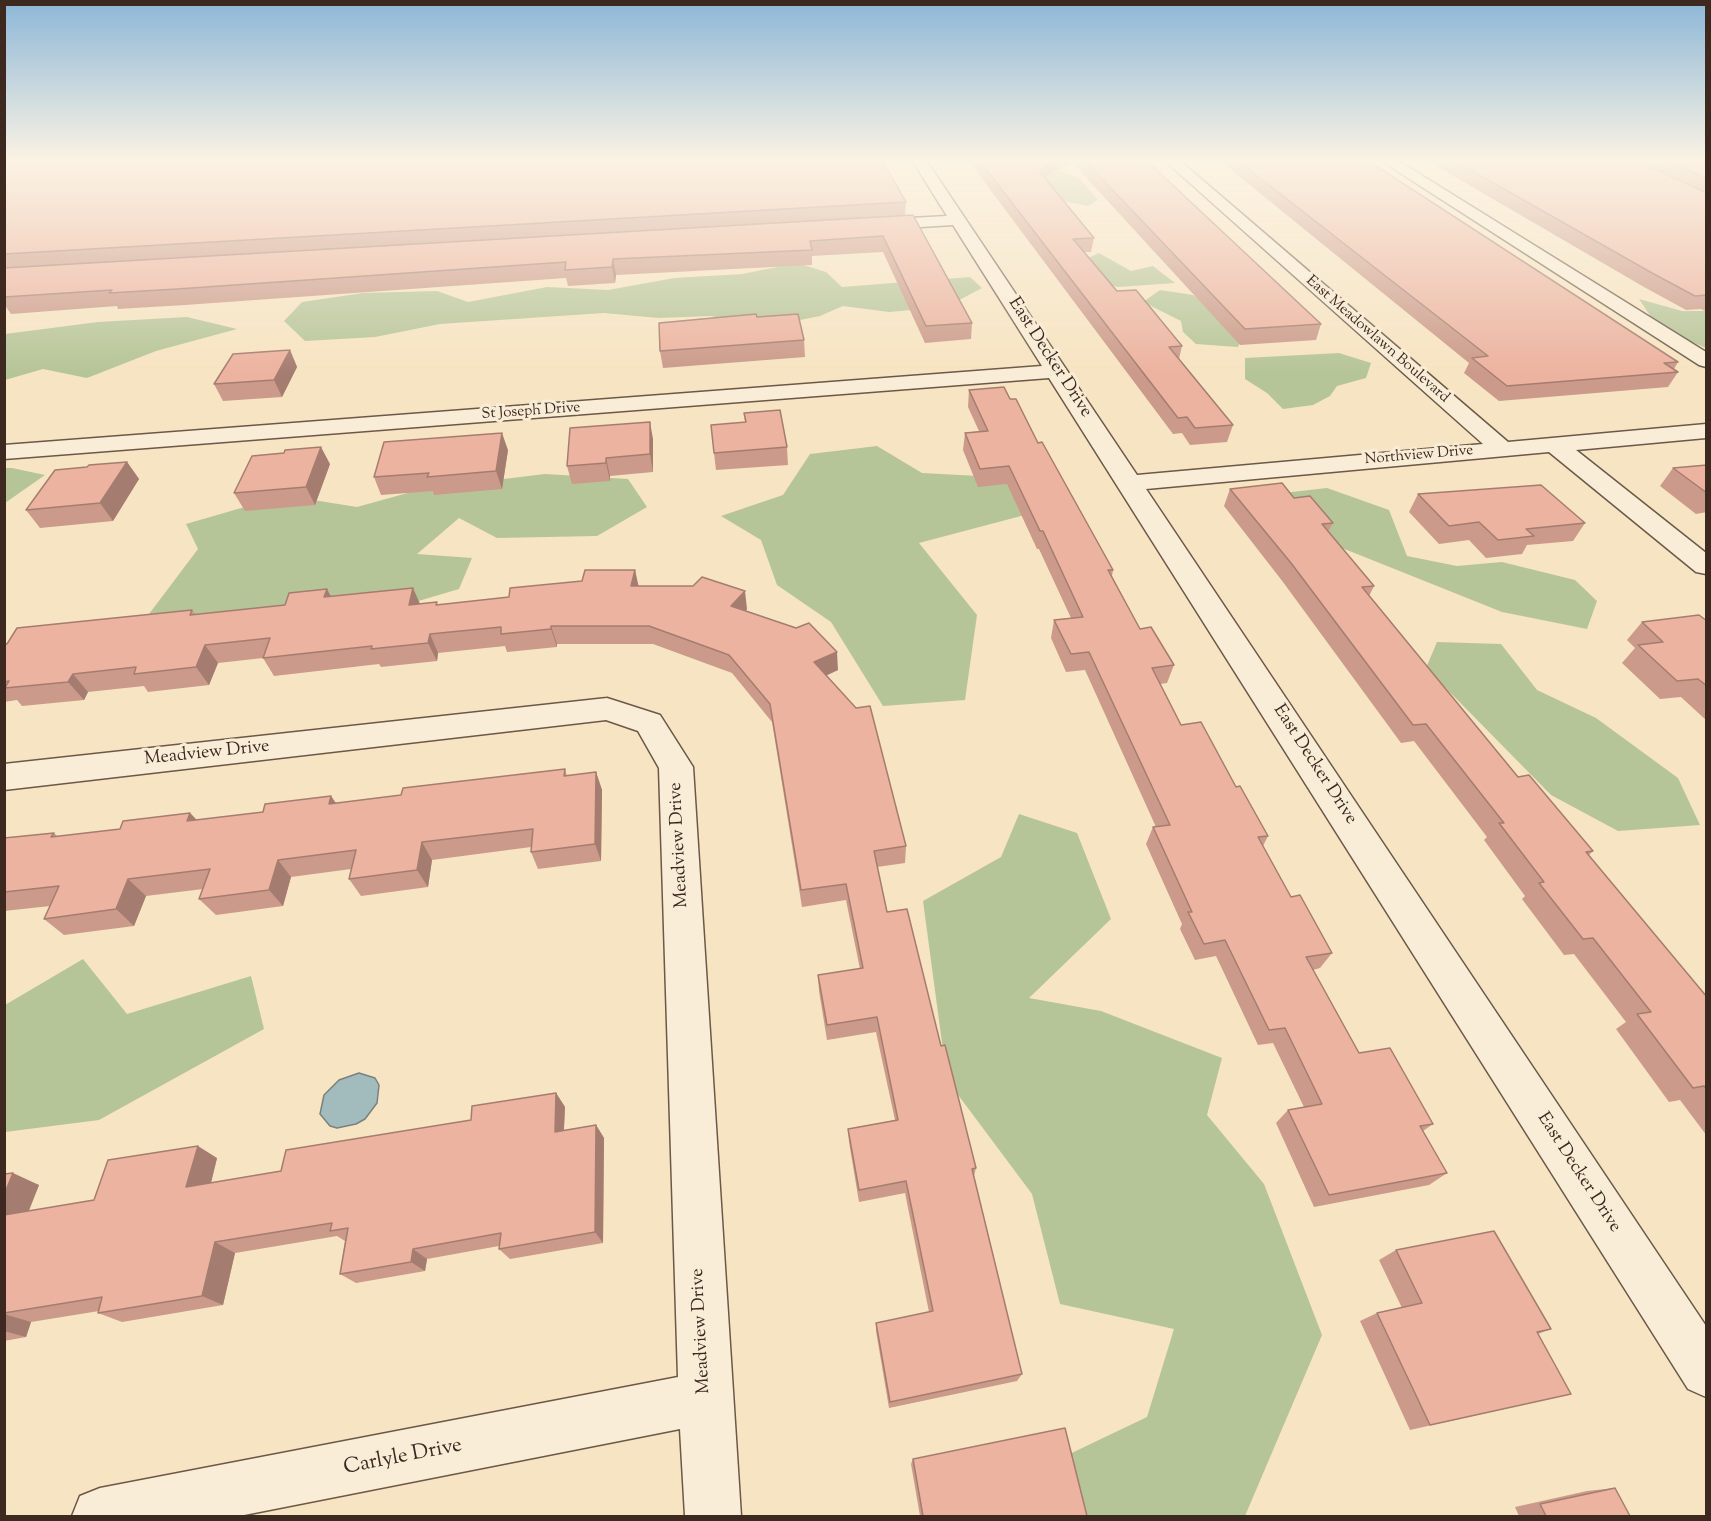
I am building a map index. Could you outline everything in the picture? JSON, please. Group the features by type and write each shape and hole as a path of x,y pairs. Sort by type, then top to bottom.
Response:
{"street":[{"name":"East Decker Drive","path":"965,231 1707,1371"},
{"name":"East Meadowlawn Boulevard","path":"1252,231 1502,449"},
{"path":"1499,231 1707,361"},
{"name":"St Joseph Drive","path":"4,452 1058,371"},
{"name":"Northview Drive","path":"1131,483 1707,431"},
{"path":"1555,444 1707,566"},
{"name":"Meadview Drive","path":"4,777 607,709 649,723 676,767 705,1398 714,1516"},
{"name":"Carlyle Drive","path":"100,1516 705,1398"}],"green space":[{"path":"1099,253 1131,271 1153,266 1175,283 1118,287 1082,277 1082,261"},
{"path":"797,263 826,272 842,287 970,277 982,288 946,307 889,312 843,306 820,316 760,328 711,316 659,318 604,313 440,324 375,337 305,341 284,321 302,302 363,293 437,291 468,302 547,287 608,290 674,278 742,274"},
{"path":"1160,290 1193,295 1243,333 1238,347 1196,344 1183,332 1181,321 1143,302"},
{"path":"1639,299 1682,311 1706,311 1706,348 1685,339 1651,317"},
{"path":"187,317 237,329 156,351 87,378 43,369 5,380 5,334 98,322"},
{"path":"1339,353 1371,363 1366,378 1337,386 1330,396 1313,405 1283,409 1267,393 1245,379 1245,358"},
{"path":"877,446 922,473 1035,479 1040,511 919,543 977,615 965,700 883,706 831,622 777,585 761,540 721,516 783,495 810,454"},
{"path":"5,468 12,468 45,475 5,503"},
{"path":"545,474 628,479 647,507 597,536 497,538 459,518 417,554 472,558 459,589 415,602 140,626 198,549 186,524 293,493 313,500 357,507 422,489"},
{"path":"1327,488 1389,510 1407,556 1457,566 1502,562 1575,580 1597,601 1587,629 1502,612 1327,542 1283,493"},
{"path":"1437,642 1501,644 1537,690 1596,718 1678,778 1700,825 1618,831 1551,795 1426,668"},
{"path":"1019,814 1077,833 1111,919 1029,998 1101,1011 1222,1058 1207,1115 1264,1184 1322,1335 1245,1516 1015,1516 1011,1482 1147,1417 1174,1329 1060,1304 1032,1194 947,1080 923,901 1001,857"},
{"path":"83,959 127,1014 251,976 264,1029 99,1120 5,1132 5,1005"}],"water":[{"path":"359,1073 375,1078 379,1085 377,1103 365,1119 356,1124 337,1128 330,1126 320,1114 324,1095 339,1080"}],"building":[{"path":"4,231 403,231 4,254"},
{"path":"639,231 922,231 972,323 926,326 883,236 810,241 812,250 613,259 612,267 565,270 566,262 177,289 109,293 112,290 4,297 4,268"},
{"path":"1034,231 1088,231 1094,238 1073,239 1117,291 1136,290 1182,346 1169,347 1233,425 1195,428 1187,417 1178,418"},
{"path":"1152,231 1222,231 1321,324 1245,329"},
{"path":"1328,231 1476,231 1678,362 1664,363 1678,372 1507,386 1472,358 1488,356"},
{"path":"1578,231 1707,231 1707,295 1695,296"},
{"path":"756,314 757,317 798,314 804,340 660,351 659,323"},
{"path":"290,350 274,380 214,384 233,354"},
{"path":"1004,387 1010,399 1016,399 1038,443 1042,442 1113,570 1108,570 1140,629 1151,627 1174,665 1152,668 1181,725 1201,722 1236,787 1240,786 1268,836 1258,837 1291,897 1300,895 1332,953 1306,957 1359,1053 1390,1048 1433,1124 1420,1126 1447,1173 1329,1195 1288,1110 1322,1104 1285,1028 1269,1030 1225,940 1204,944 1188,912 1192,912 1153,827 1170,825 1089,652 1071,654 1054,620 1083,617 1043,531 1040,531 1009,466 980,469 965,433 988,431 969,390"},
{"path":"780,410 787,447 714,453 711,425 746,422 744,413"},
{"path":"650,422 650,454 606,458 606,463 567,466 570,428"},
{"path":"502,433 496,471 427,477 429,473 374,477 384,442"},
{"path":"321,447 306,487 234,493 252,456"},
{"path":"127,462 100,503 26,510 55,470"},
{"path":"1707,465 1707,493 1673,468"},
{"path":"1282,483 1294,498 1310,496 1333,523 1322,524 1374,586 1362,587 1518,777 1529,775 1593,851 1586,852 1707,997 1707,1090 1704,1086 1693,1088 1637,1014 1651,1012 1593,938 1583,939 1539,883 1544,882 1499,823 1504,823 1426,724 1413,725 1291,563 1230,489"},
{"path":"1541,485 1585,523 1526,529 1534,536 1498,540 1479,522 1449,526 1418,494"},
{"path":"585,570 635,570 631,586 693,586 702,577 745,591 731,606 796,628 809,623 837,652 814,662 856,708 870,706 906,846 874,851 887,912 907,909 941,1046 945,1045 976,1168 972,1169 1022,1374 890,1402 876,1323 933,1311 906,1181 859,1190 848,1129 898,1120 877,1017 827,1025 818,975 863,968 846,884 801,890 770,704 729,655 649,626 551,626 551,629 501,634 501,627 430,634 428,643 371,649 372,646 263,658 270,638 205,645 196,667 134,674 136,667 73,674 68,682 5,688 9,681 4,682 4,644 7,644 17,628 192,610 190,615 285,605 289,593 327,589 324,597 413,588 409,605 437,602 436,605 509,597 510,588 582,581"},
{"path":"1699,615 1707,621 1707,686 1698,679 1677,681 1638,645 1663,642 1642,622"},
{"path":"565,769 564,776 596,772 595,844 531,852 533,829 422,842 417,870 349,879 356,850 278,860 269,890 199,899 210,869 128,879 116,909 44,919 59,886 4,892 4,838 54,833 51,837 120,829 123,821 190,813 187,821 263,812 265,804 331,796 329,804 401,795 403,788"},
{"path":"556,1093 555,1132 596,1125 595,1232 499,1249 501,1233 413,1249 411,1262 340,1274 348,1228 330,1231 332,1223 215,1242 202,1296 98,1313 102,1297 4,1313 4,1215 94,1200 108,1160 198,1146 186,1187 281,1171 286,1150 471,1120 472,1106"},
{"path":"13,1173 4,1195 4,1174"},
{"path":"1494,1231 1551,1329 1537,1332 1571,1394 1430,1425 1377,1313 1422,1303 1396,1250"},
{"path":"1065,1428 1087,1516 923,1516 913,1459"},
{"path":"1615,1488 1630,1516 1546,1516 1540,1504"}]}
